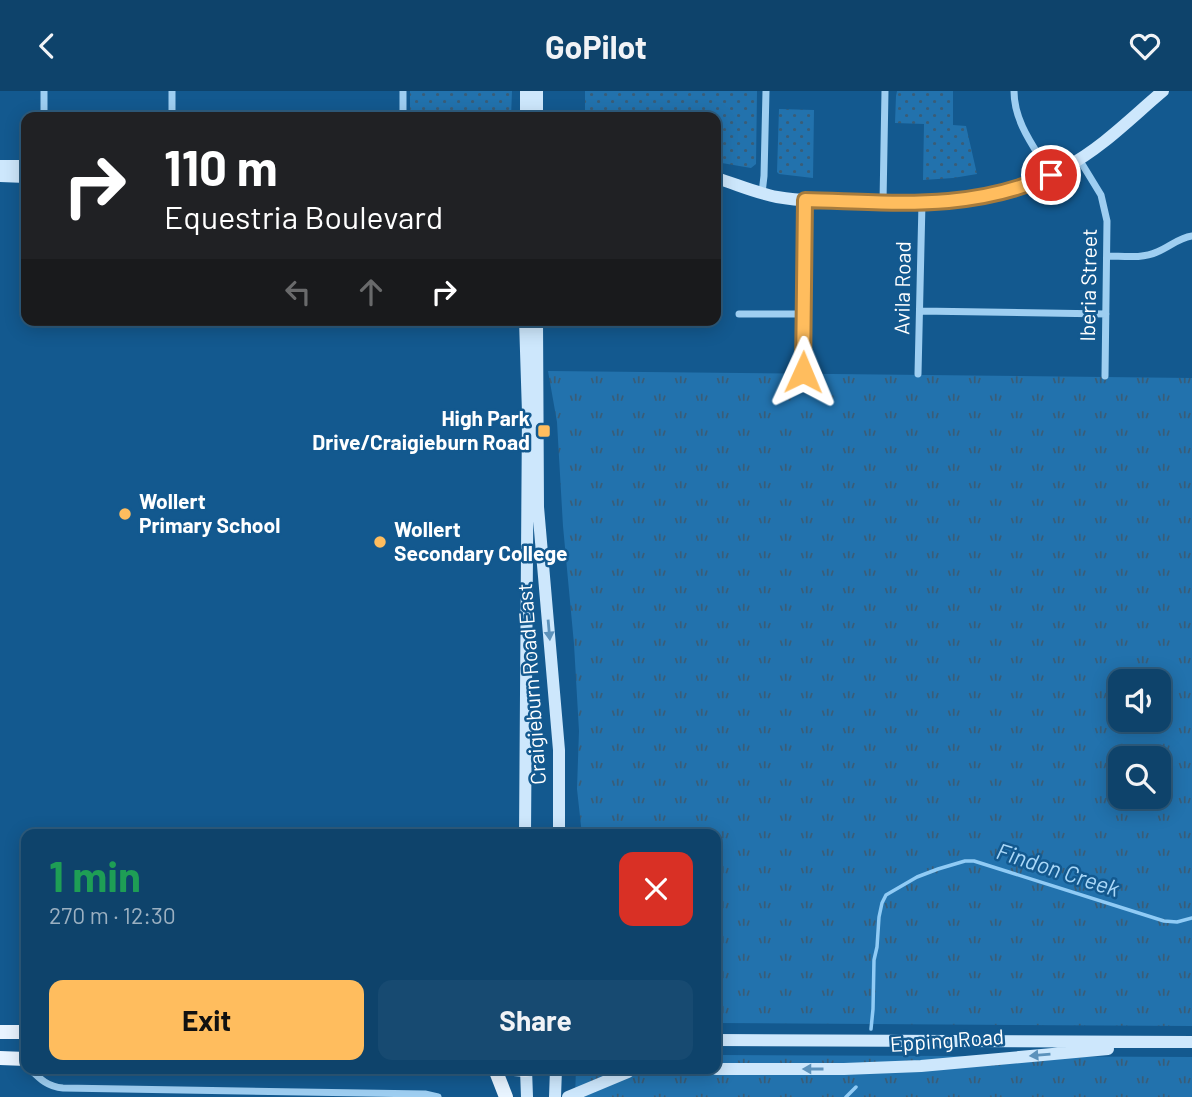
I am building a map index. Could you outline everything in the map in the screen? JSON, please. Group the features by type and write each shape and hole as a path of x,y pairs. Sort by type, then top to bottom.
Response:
{"main road":[{"path":"526,112 527,91"},
{"path":"537,91 537,112"},
{"path":"721,188 805,200 922,203 985,197 1033,183 1079,159 1163,91"},
{"path":"0,166 21,166"},
{"path":"0,176 21,177"},
{"path":"721,180 762,193"},
{"name":"Craigieburn Road East","path":"525,326 528,413 525,829"},
{"name":"Craigieburn Road East","path":"537,326 538,507 559,750 559,829"},
{"path":"0,1033 21,1033"},
{"name":"Epping Road","path":"721,1040 1187,1042"},
{"path":"896,1040 916,1049 921,1066"},
{"name":"Epping Road","path":"721,1069 921,1066 1187,1042"},
{"path":"0,1058 21,1062"},
{"path":"497,1074 506,1097"},
{"path":"526,1074 527,1097"},
{"path":"555,1097 556,1074"},
{"path":"568,1097 623,1074"}],"street":[{"path":"44,91 44,112"},
{"path":"172,91 172,112"},
{"path":"402,112 403,91"},
{"path":"762,193 766,91"},
{"path":"883,202 886,91"},
{"path":"1014,91 1015,108 1021,124 1051,175"},
{"name":"Iberia Street","path":"1079,159 1104,203 1108,221 1105,376"},
{"path":"803,372 805,200"},
{"name":"Avila Road","path":"918,374 922,203"},
{"path":"1107,256 1148,255 1163,250 1183,237 1192,236"},
{"path":"920,311 1106,314"},
{"path":"739,314 803,314"},
{"path":"37,1074 48,1085 62,1088 237,1094 425,1094 438,1097"}],"green space":[{"path":"410,91 512,91 511,112 410,112"},
{"path":"585,91 757,91 756,164 751,168 721,163 721,112 585,112"},
{"path":"897,91 953,91 953,125 966,126 977,174 923,180 924,124 895,123"},
{"path":"779,109 814,110 813,178 777,172"},
{"path":"548,371 1192,378 1192,1026 721,1023 721,829 581,829 577,789 579,731 557,422"},
{"path":"721,1055 1192,1057 1192,1097 575,1097 576,1074 721,1074"}],"waterway":[{"name":"Findon Creek","path":"871,1029 874,960 882,903 886,895 917,877 938,869 974,861 1164,921 1177,922 1192,918"},
{"name":"Findon Creek","path":"846,1097 856,1087"}],"place":[{"name":"High Park Drive/Craigieburn Road","path":"544,431"},
{"name":"Wollert Primary School","path":"125,514"},
{"name":"Wollert Secondary College","path":"380,542"}],"route":[{"path":"803,372 805,200 922,203 963,200 1008,191 1051,175"}]}
